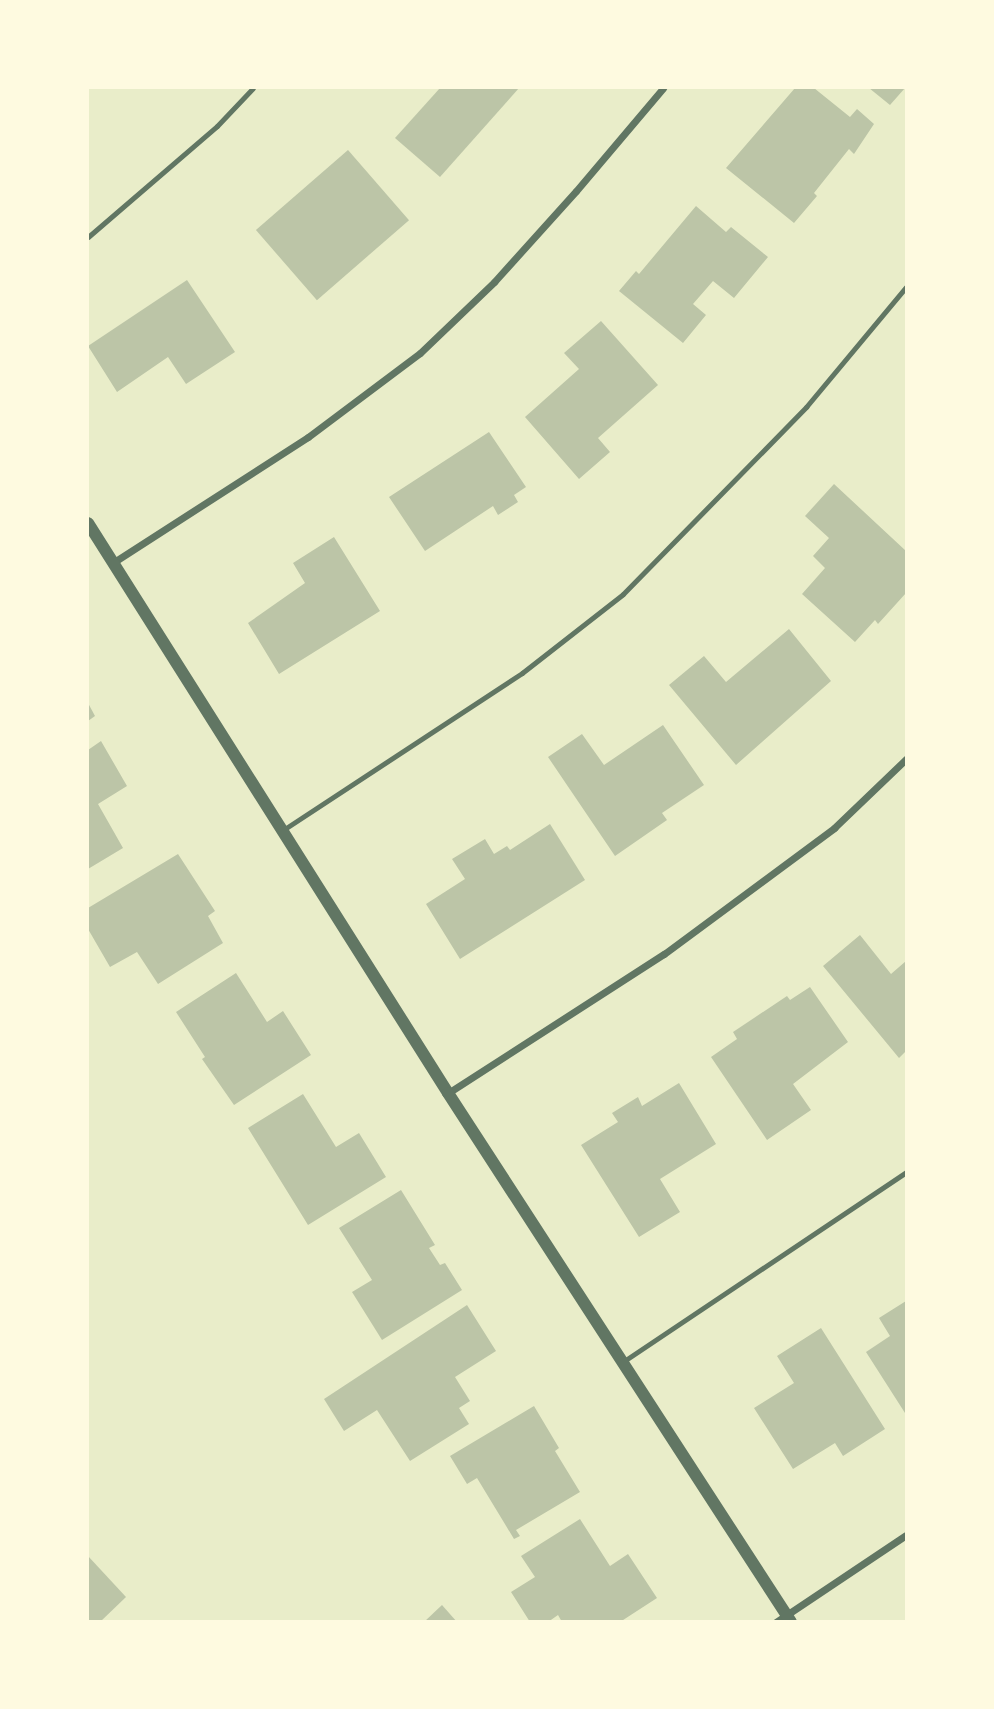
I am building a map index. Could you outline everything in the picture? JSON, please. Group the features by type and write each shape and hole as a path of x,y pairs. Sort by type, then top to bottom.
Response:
{"street":[{"path":"114,562 308,437 420,353 494,282 663,88"},
{"path":"88,523 448,1093 624,1361 785,1619 906,1535"},
{"path":"448,1093 664,954 834,828 906,759"}],"lane":[{"path":"88,237 218,126 253,88"},
{"path":"283,831 522,673 623,594 806,407 906,287"},
{"path":"624,1361 906,1172"}],"building":[{"path":"440,88 519,88 440,177 395,138"},
{"path":"795,88 814,88 850,117 857,109 874,124 854,154 849,149 814,193 817,196 794,223 726,168"},
{"path":"869,88 905,88 890,105"},
{"path":"348,150 409,220 317,300 256,230"},
{"path":"696,206 726,232 731,227 768,257 734,298 713,281 693,304 706,315 683,343 619,291 636,271 639,274"},
{"path":"187,280 235,352 186,384 168,357 117,392 88,346"},
{"path":"601,321 658,385 598,438 610,452 579,479 525,417 579,369 564,353"},
{"path":"489,432 526,487 514,495 518,502 498,515 493,506 425,551 389,497"},
{"path":"834,484 906,551 906,593 878,624 875,620 855,642 802,594 825,568 813,556 829,538 805,516"},
{"path":"334,537 380,611 279,674 248,623 305,583 293,563"},
{"path":"789,629 831,681 736,765 669,685 704,656 726,682"},
{"path":"88,703 95,716 88,721"},
{"path":"663,725 704,785 662,813 667,820 615,856 548,757 582,734 604,765"},
{"path":"101,741 127,786 98,804 123,848 88,869 88,750"},
{"path":"550,824 585,880 460,959 426,904 465,879 452,859 485,839 494,854 507,846 510,850"},
{"path":"178,854 215,911 208,916 223,943 158,984 137,952 110,967 88,929 88,908"},
{"path":"860,935 891,974 906,961 906,1051 899,1058 823,966"},
{"path":"236,973 267,1022 283,1011 311,1055 234,1105 202,1059 205,1057 176,1012"},
{"path":"810,987 848,1042 793,1084 811,1110 767,1140 711,1057 737,1039 733,1032 787,996 790,1000"},
{"path":"679,1083 716,1144 660,1179 680,1212 639,1237 581,1145 618,1122 612,1113 638,1097 642,1106"},
{"path":"303,1094 336,1147 359,1133 386,1177 308,1225 248,1128"},
{"path":"401,1190 435,1245 429,1248 440,1265 445,1263 462,1290 382,1340 352,1292 372,1280 339,1228"},
{"path":"906,1301 905,1413 866,1352 890,1336 879,1318"},
{"path":"467,1305 496,1351 455,1377 470,1401 459,1408 469,1424 410,1461 377,1410 344,1431 324,1399"},
{"path":"821,1328 885,1429 843,1456 835,1443 793,1469 754,1408 794,1383 777,1356"},
{"path":"534,1406 559,1448 555,1451 580,1492 516,1530 520,1536 514,1539 477,1478 467,1484 450,1456"},
{"path":"580,1519 610,1566 628,1554 657,1598 620,1622 562,1622 558,1615 548,1622 530,1622 511,1592 535,1577 521,1556"},
{"path":"88,1556 126,1597 100,1622 88,1622"},
{"path":"442,1605 457,1622 424,1622"}]}
